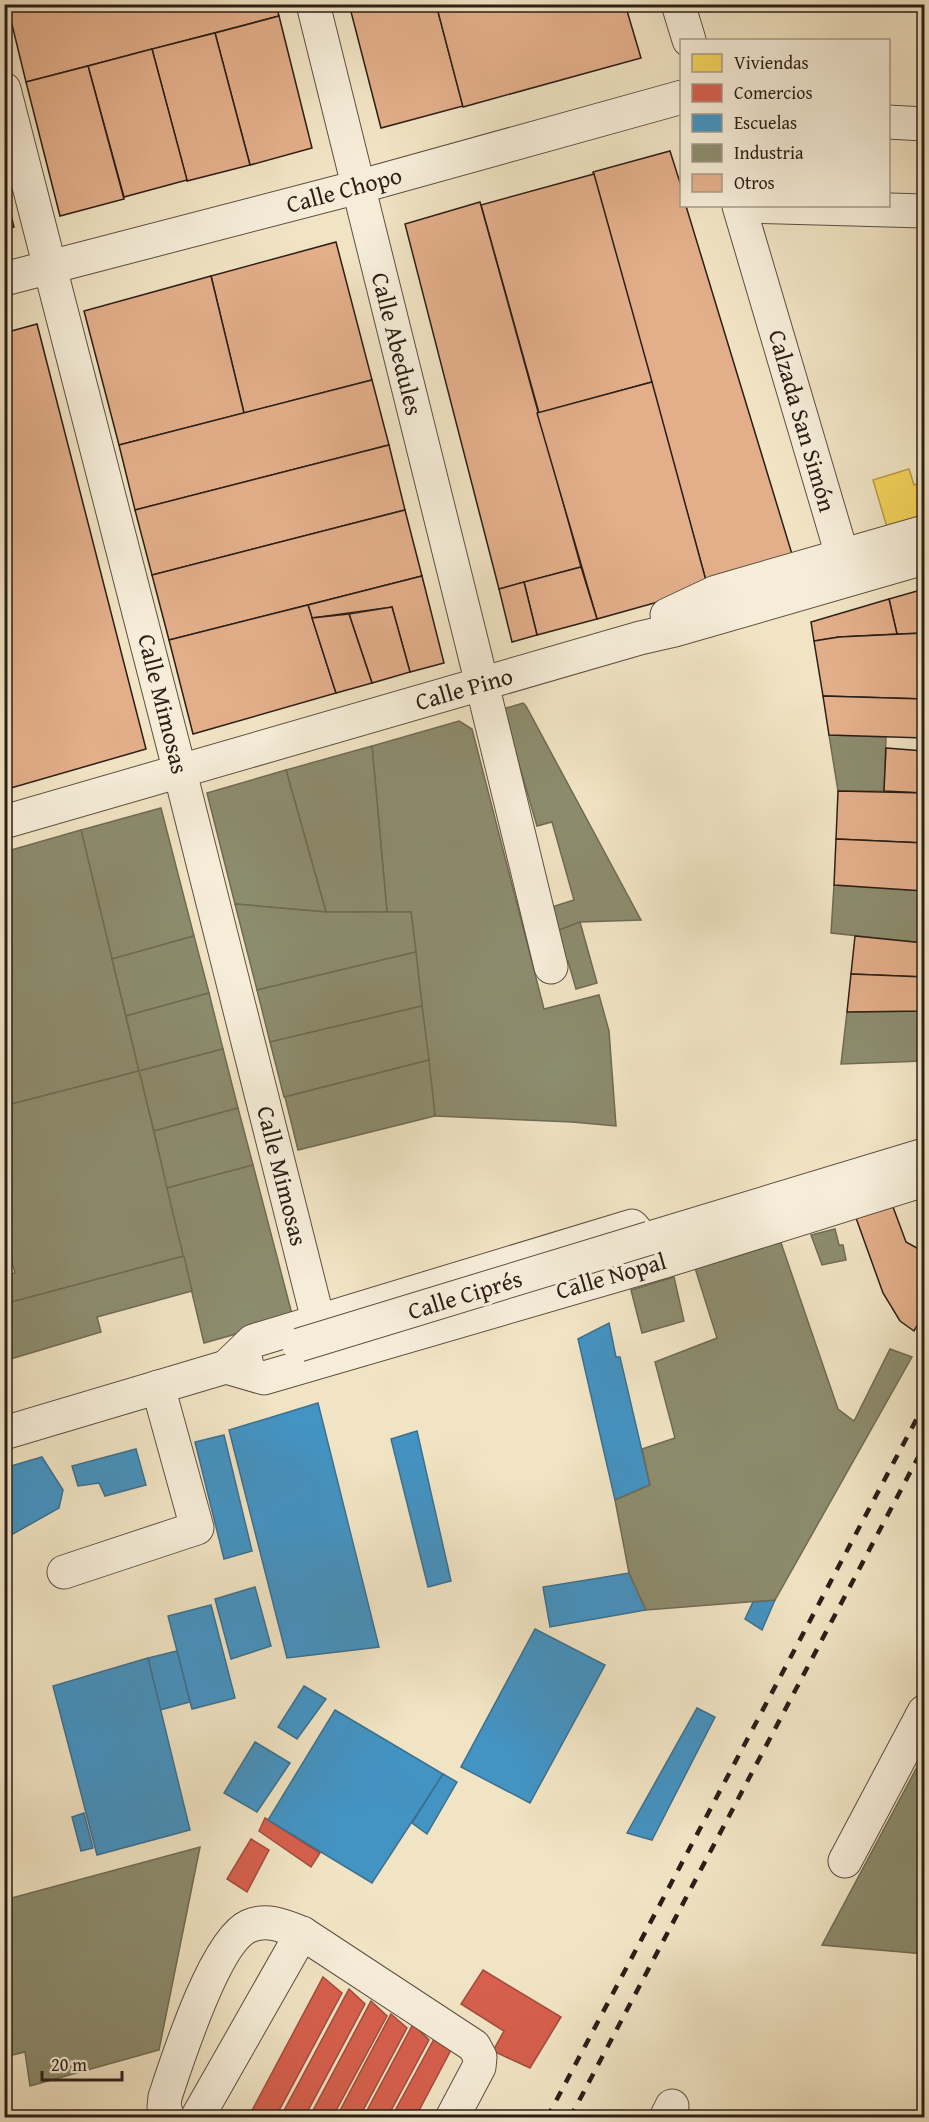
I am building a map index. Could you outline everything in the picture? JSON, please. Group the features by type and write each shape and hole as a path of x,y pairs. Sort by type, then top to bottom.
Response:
{"street":[{"name":"Calle Abedules","path":"313,4 550,968"},
{"path":"678,4 689,39"},
{"name":"Calle Mimosas","path":"4,89 180,772 309,1333"},
{"name":"Calle Chopo","path":"4,279 358,187 680,97"},
{"path":"890,122 924,124"},
{"name":"Calzada San Simón","path":"739,207 842,555"},
{"path":"784,207 924,211"},
{"path":"924,532 716,592 657,619 640,638 662,647 924,576"},
{"name":"Calle Pino","path":"4,822 924,558"},
{"name":"Calle Ciprés","path":"4,1433 226,1367 309,1333 924,1155"},
{"name":"Calle Nopal","path":"226,1367 264,1378 662,1262 924,1180"},
{"path":"309,1333 632,1226 662,1262"},
{"path":"64,1572 197,1528 158,1387"},
{"path":"845,1861 924,1712"},
{"path":"168,2118 164,2107 165,2097 195,2010 232,1939 247,1927 272,1922 302,1933 474,2046 480,2057 479,2067 452,2118"},
{"path":"197,2118 302,1933"}],"building: Viviendas":[{"path":"909,469 914,485 924,482 924,524 889,534 873,480"}],"building: Comercios":[{"path":"265,1818 320,1853 311,1867 259,1831"},
{"path":"251,1839 269,1850 247,1892 227,1879"},
{"path":"483,1970 561,2017 530,2068 493,2051 504,2031 461,2004"},
{"path":"323,1977 342,1993 275,2118 248,2118"},
{"path":"349,1989 365,2004 304,2118 280,2118"},
{"path":"371,2001 387,2016 332,2118 309,2118"},
{"path":"391,2014 407,2028 359,2118 336,2118"},
{"path":"413,2024 429,2040 387,2118 363,2118"},
{"path":"434,2039 452,2048 415,2118 391,2118"}],"building: Escuelas":[{"path":"609,1323 616,1357 620,1357 650,1485 615,1500 578,1339"},
{"path":"318,1403 379,1647 287,1658 229,1430"},
{"path":"417,1431 451,1581 428,1587 391,1439"},
{"path":"224,1435 252,1551 224,1559 195,1442"},
{"path":"136,1449 146,1485 105,1496 99,1483 78,1486 72,1466"},
{"path":"42,1457 63,1490 59,1508 4,1539 4,1468"},
{"path":"629,1573 646,1610 550,1627 543,1587"},
{"path":"255,1587 271,1646 231,1659 215,1599"},
{"path":"775,1600 762,1630 745,1619 753,1602"},
{"path":"211,1605 235,1698 192,1709 168,1616"},
{"path":"535,1629 605,1665 530,1803 461,1767"},
{"path":"177,1651 190,1702 160,1710 148,1658"},
{"path":"148,1658 190,1830 97,1855 53,1686"},
{"path":"304,1686 326,1699 297,1739 278,1727"},
{"path":"697,1708 715,1717 652,1840 627,1833"},
{"path":"335,1710 443,1774 372,1883 268,1820"},
{"path":"255,1742 290,1763 257,1812 224,1793"},
{"path":"443,1774 457,1782 427,1834 412,1823"},
{"path":"84,1813 93,1848 81,1851 72,1817"}],"building: Industria":[{"path":"523,703 641,920 580,922 546,935 539,911 574,900 552,822 537,826 503,709"},
{"path":"459,721 472,729 544,1009 599,995 609,1031 616,1126 435,1116 411,912 387,912 372,746"},
{"path":"829,735 886,737 884,791 838,791"},
{"path":"372,746 387,912 326,912 286,770"},
{"path":"286,770 326,912 235,904 207,793"},
{"path":"161,808 194,936 112,959 81,830"},
{"path":"81,830 139,1071 4,1106 4,852"},
{"path":"834,885 924,891 924,943 831,933"},
{"path":"235,904 326,912 411,912 416,952 257,990"},
{"path":"580,922 597,983 576,989 568,961 555,965 546,935"},
{"path":"194,936 209,993 126,1016 112,959"},
{"path":"416,952 422,1006 270,1042 257,990"},
{"path":"209,993 223,1049 139,1071 126,1016"},
{"path":"422,1006 429,1060 284,1097 270,1042"},
{"path":"924,1011 924,1061 841,1064 847,1012"},
{"path":"223,1049 238,1108 154,1131 139,1071"},
{"path":"429,1060 435,1116 298,1150 285,1097"},
{"path":"139,1071 184,1256 4,1304 4,1275 15,1273 4,1236 4,1106"},
{"path":"238,1108 253,1165 167,1188 154,1131"},
{"path":"253,1165 293,1318 204,1343 167,1188"},
{"path":"835,1229 839,1245 843,1245 846,1260 822,1265 811,1235"},
{"path":"780,1240 838,1409 854,1421 890,1349 912,1357 775,1600 646,1610 629,1573 615,1500 650,1485 642,1449 675,1438 655,1362 717,1338 695,1268"},
{"path":"184,1256 192,1291 97,1317 101,1332 4,1361 4,1304"},
{"path":"674,1277 684,1321 642,1333 631,1290"},
{"path":"924,1754 924,1954 822,1945"},
{"path":"200,1847 159,2050 30,2086 25,2052 4,2057 4,1900"}],"building: Otros":[{"path":"7,4 276,4 279,16 26,82"},
{"path":"349,4 436,4 463,106 381,128"},
{"path":"436,4 625,4 641,58 463,107"},
{"path":"279,16 312,148 250,165 215,33"},
{"path":"215,33 250,165 187,181 152,49"},
{"path":"152,49 187,180 124,197 88,66"},
{"path":"88,66 124,199 60,216 26,82"},
{"path":"670,151 680,183 680,207 686,207 795,564 708,588 593,172"},
{"path":"594,174 652,382 539,413 481,205"},
{"path":"4,188 14,227 4,230"},
{"path":"480,202 581,567 499,589 405,224"},
{"path":"336,242 372,380 244,413 211,276"},
{"path":"211,276 244,413 119,445 84,311"},
{"path":"37,324 146,749 4,790 4,333"},
{"path":"372,380 389,445 135,510 119,445"},
{"path":"652,382 708,588 597,619 537,413"},
{"path":"389,445 405,510 152,575 135,510"},
{"path":"405,510 422,576 169,640 152,575"},
{"path":"581,567 597,619 537,635 524,582"},
{"path":"422,576 444,663 410,672 392,607 312,618 308,605"},
{"path":"524,582 537,635 512,642 499,589"},
{"path":"924,589 924,633 897,634 889,599"},
{"path":"889,599 897,634 839,637 814,641 811,622"},
{"path":"308,605 336,693 193,734 169,640"},
{"path":"392,607 410,672 372,683 349,614"},
{"path":"349,614 372,683 336,693 312,618"},
{"path":"924,633 924,699 823,696 814,641 839,637"},
{"path":"823,696 924,699 924,738 829,735"},
{"path":"886,748 924,751 924,793 884,791"},
{"path":"838,791 924,793 924,843 836,839"},
{"path":"836,839 924,843 924,891 834,885"},
{"path":"855,936 924,943 924,977 851,974"},
{"path":"851,974 924,977 924,1011 847,1012"},
{"path":"893,1207 906,1242 924,1252 924,1314 914,1331 900,1321 883,1293 856,1218"}],"railway":[{"path":"547,2118 924,1405"},
{"path":"570,2118 924,1446"}]}
